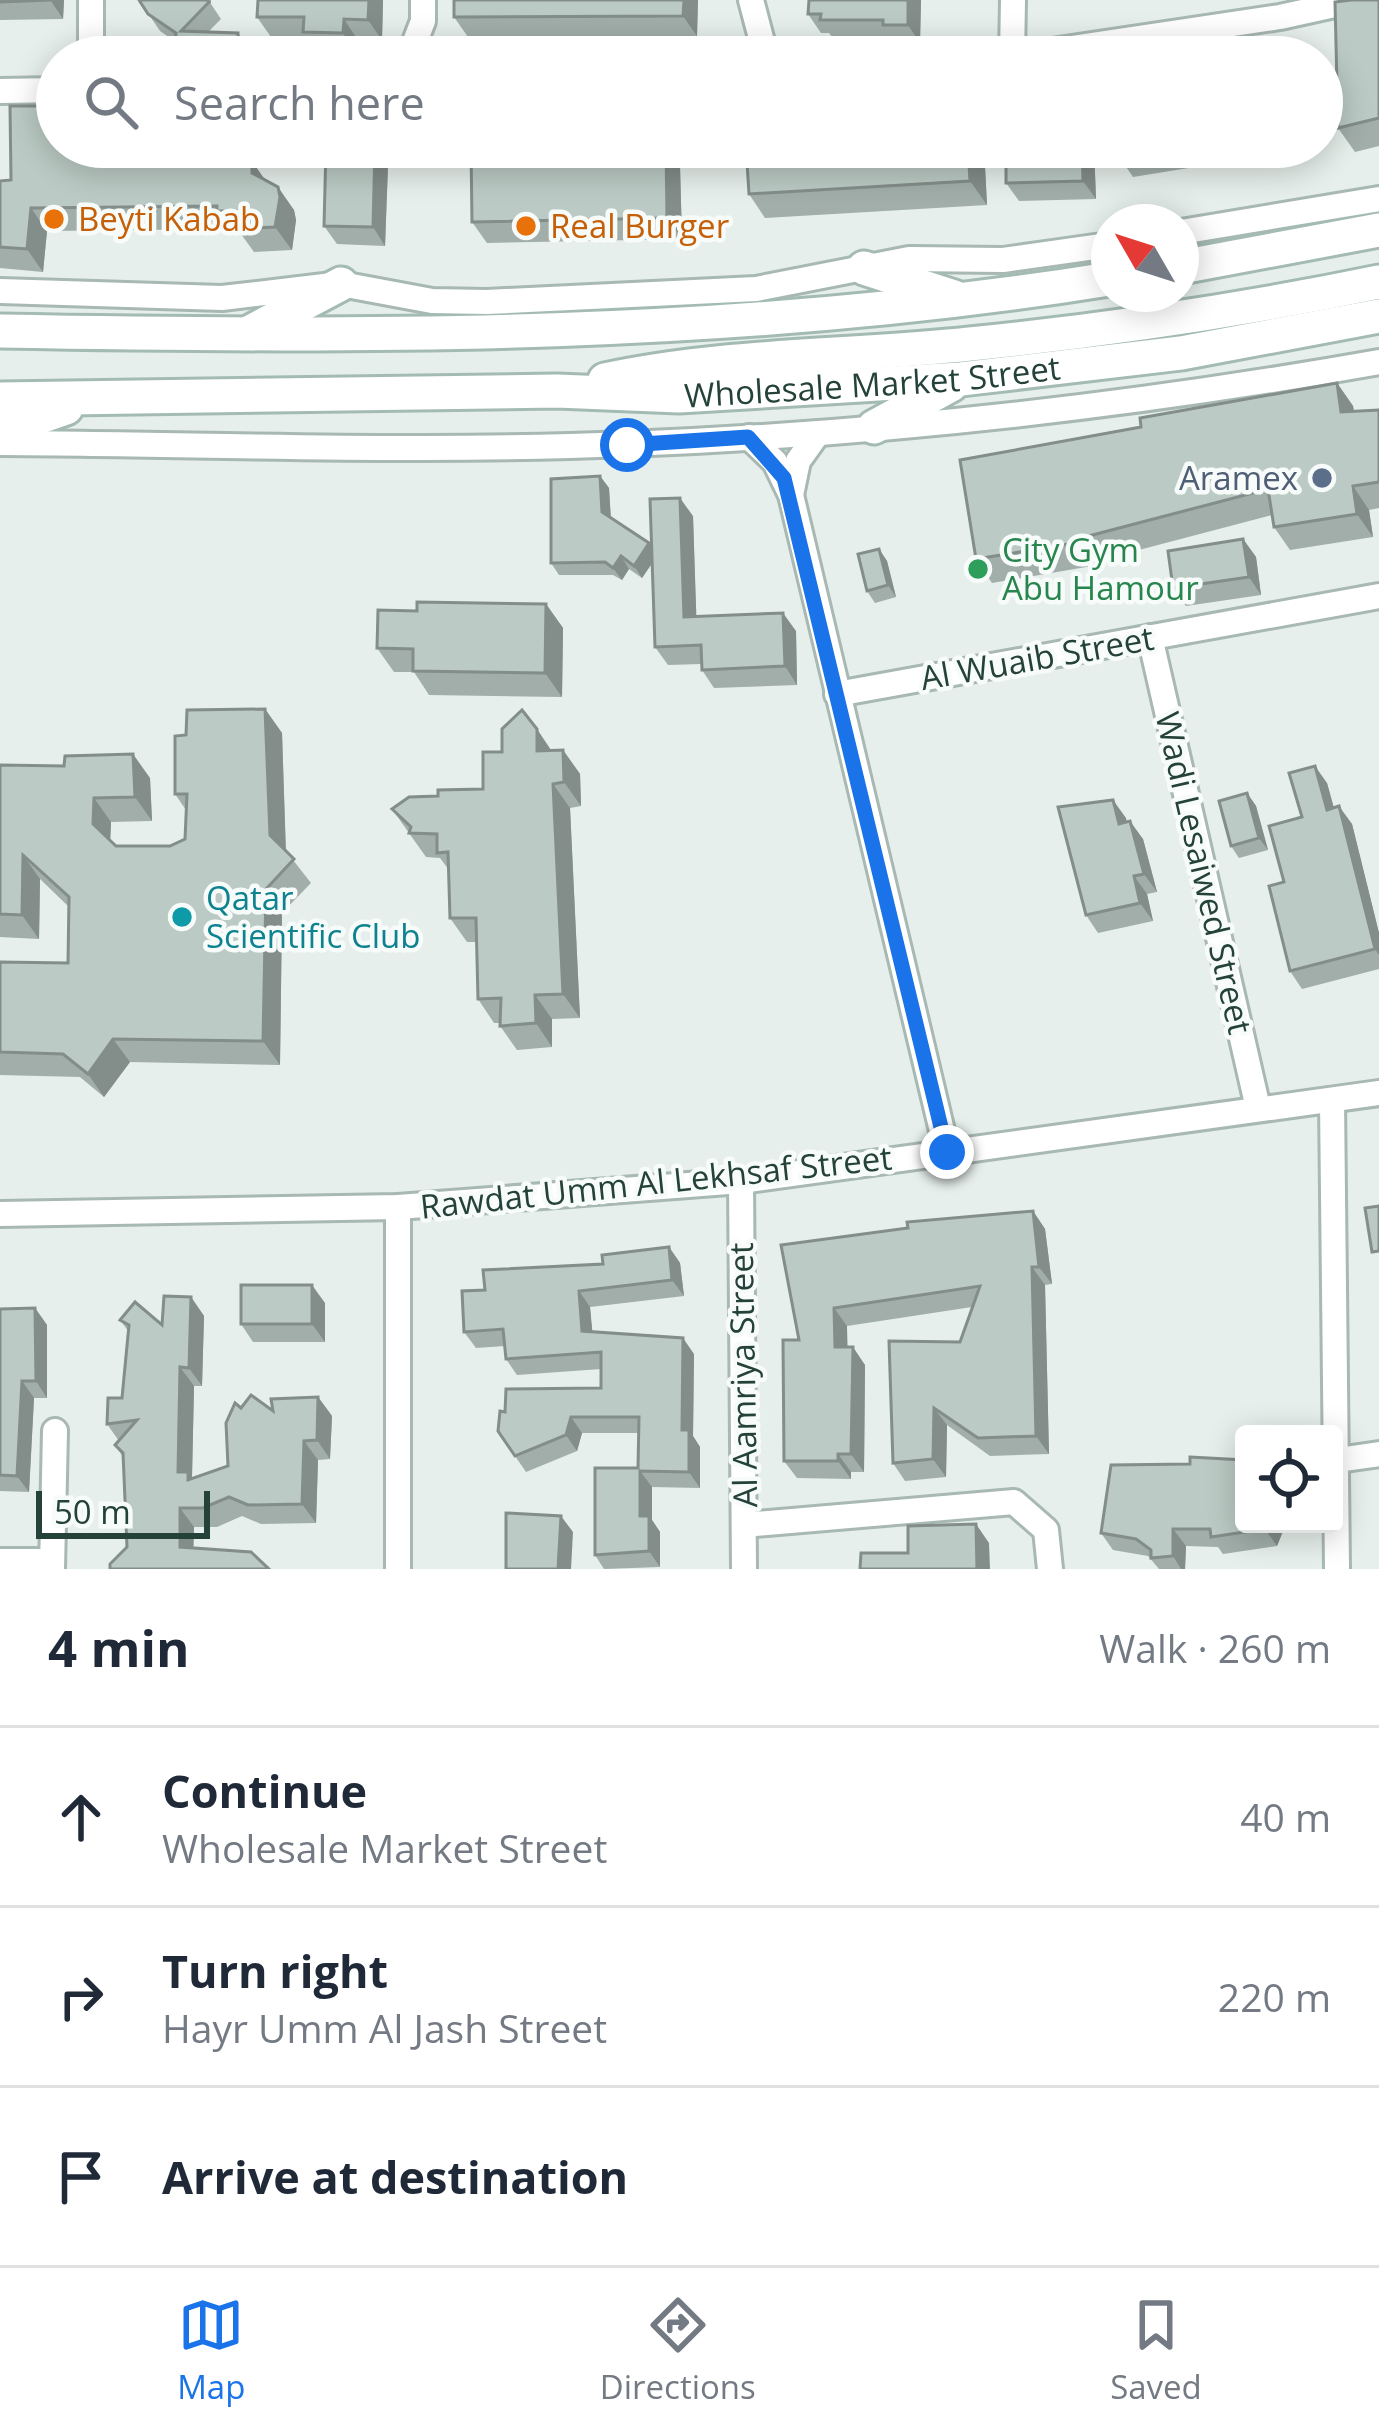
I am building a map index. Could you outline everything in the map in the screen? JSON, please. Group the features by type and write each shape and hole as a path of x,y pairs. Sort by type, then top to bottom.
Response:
{"main road":[{"path":"1199,264 1379,230"},
{"path":"864,268 968,302"},
{"name":"Wholesale Market Street","path":"0,332 243,336 779,320 968,302 1091,282"},
{"path":"557,391 680,364 970,344 1184,317 1379,283"},
{"path":"243,336 340,284"},
{"name":"Wholesale Market Street","path":"0,399 557,391 679,396 962,379 1181,353 1379,316"},
{"path":"874,428 962,379"},
{"path":"0,431 92,399"}],"street":[{"path":"91,0 91,36"},
{"path":"417,36 423,0"},
{"path":"751,0 757,36"},
{"path":"1012,36 1013,0"},
{"path":"1129,36 1357,0"},
{"path":"0,91 36,90"},
{"path":"1199,229 1379,199"},
{"path":"0,291 222,298 340,284 432,301 488,302 756,289 938,257 1003,260 1091,248"},
{"name":"Wholesale Market Street","path":"0,442 515,447 818,433 1215,391 1379,362"},
{"path":"791,495 798,461 818,433"},
{"path":"748,437 775,462 791,495 947,1152"},
{"name":"Al Wuaib Street","path":"837,694 1379,596"},
{"name":"Wadi Lesaiwed Street","path":"1150,638 1258,1108"},
{"name":"Rawdat Umm Al Lekhsaf Street","path":"0,1214 398,1207 741,1180 1379,1093"},
{"path":"1332,1100 1337,1425"},
{"name":"Al Aamriya Street","path":"741,1180 744,1569"},
{"path":"398,1207 398,1569"},
{"path":"0,1561 52,1565 55,1431"},
{"path":"1343,1459 1379,1454"},
{"path":"744,1525 1014,1502 1046,1530 1050,1569"},
{"path":"1337,1533 1337,1569"}],"building":[{"path":"139,0 207,0 181,31 238,36 176,36 148,14"},
{"path":"258,0 369,0 368,20 344,19 343,33 303,32 304,17 257,17"},
{"path":"454,0 684,0 683,16 454,17"},
{"path":"809,0 908,0 908,25 820,20 821,14 808,14"},
{"path":"1379,0 1379,118 1343,127 1343,36 1336,36 1335,2"},
{"path":"10,106 36,106 36,168 252,168 252,173 278,187 280,197 275,227 237,229 236,211 217,211 217,206 31,208 27,249 0,247 0,181 11,180"},
{"path":"325,168 374,168 373,227 324,226"},
{"path":"471,168 666,168 667,218 472,222"},
{"path":"747,168 969,168 970,181 749,194"},
{"path":"1006,168 1083,168 1083,181 1006,183"},
{"path":"1337,383 1341,412 1379,410 1379,482 1353,486 1357,514 1274,527 1268,489 1081,538 1081,542 976,559 960,460 1141,427 1140,418"},
{"path":"600,476 602,512 649,543 634,566 621,556 613,568 605,562 551,563 551,479"},
{"path":"680,498 684,617 783,613 785,666 702,670 701,645 655,647 650,499"},
{"path":"1243,539 1249,577 1173,588 1168,551"},
{"path":"879,549 888,585 867,591 858,554"},
{"path":"417,602 546,604 545,673 413,671 413,649 377,648 378,610 417,611"},
{"name":"Qatar Scientific Club","path":"265,709 270,835 294,859 266,889 263,1041 113,1039 88,1074 63,1054 0,1052 0,962 68,963 69,897 23,855 22,915 0,914 0,765 64,766 65,756 133,754 135,797 94,798 93,824 116,846 170,846 185,839 187,794 175,794 175,736 186,735 187,710"},
{"path":"522,710 537,729 537,751 563,750 564,782 553,784 563,994 535,995 536,1023 500,1026 501,998 478,999 476,918 450,918 448,852 437,853 437,834 409,833 411,827 392,809 409,797 438,796 438,790 483,789 483,752 502,752 502,729"},
{"path":"1315,766 1327,810 1339,806 1375,949 1290,971 1269,886 1284,882 1269,826 1302,817 1289,773"},
{"path":"1247,793 1259,838 1231,846 1219,801"},
{"path":"1113,800 1119,824 1130,821 1144,874 1134,876 1140,903 1086,915 1058,807"},
{"path":"1379,1206 1379,1251 1372,1252 1365,1208"},
{"path":"1033,1211 1039,1267 1032,1267 1036,1436 978,1438 934,1408 933,1459 893,1463 889,1341 960,1342 980,1286 834,1308 835,1347 853,1347 851,1454 838,1454 838,1461 784,1461 783,1340 799,1340 781,1245 908,1228 907,1222"},
{"path":"669,1247 672,1280 579,1291 582,1331 683,1338 682,1430 689,1430 689,1472 640,1471 640,1516 649,1516 649,1551 595,1555 595,1468 638,1468 639,1417 571,1417 566,1435 515,1456 498,1431 506,1389 601,1388 601,1352 506,1359 503,1329 464,1332 462,1291 485,1290 483,1270 603,1264 602,1255"},
{"path":"241,1285 312,1285 312,1324 241,1324"},
{"path":"164,1296 191,1297 189,1368 180,1367 178,1472 188,1472 188,1480 228,1466 226,1423 235,1403 241,1408 251,1395 273,1411 271,1399 318,1397 317,1440 304,1441 302,1504 248,1505 229,1497 203,1508 180,1508 180,1547 251,1552 269,1569 110,1569 127,1547 123,1453 115,1445 137,1420 107,1424 108,1398 122,1398 129,1325 120,1320 135,1302 162,1325"},
{"path":"35,1308 36,1381 22,1381 17,1476 0,1475 0,1309"},
{"path":"1190,1457 1235,1460 1238,1533 1211,1537 1210,1529 1173,1529 1173,1556 1151,1558 1151,1550 1136,1539 1101,1533 1111,1465 1190,1464"},
{"path":"506,1513 561,1516 558,1569 506,1569"},
{"path":"976,1524 977,1569 860,1569 861,1553 908,1553 908,1526"}],"place":[{"name":"Beyti Kabab","path":"54,219"},
{"name":"Real Burger","path":"526,226"},
{"name":"Aramex","path":"1322,478"},
{"name":"City Gym Abu Hamour","path":"978,569"},
{"name":"Qatar Scientific Club","path":"182,917"}],"route":[{"path":"627,445 748,437 775,462 784,478 947,1152"}]}
